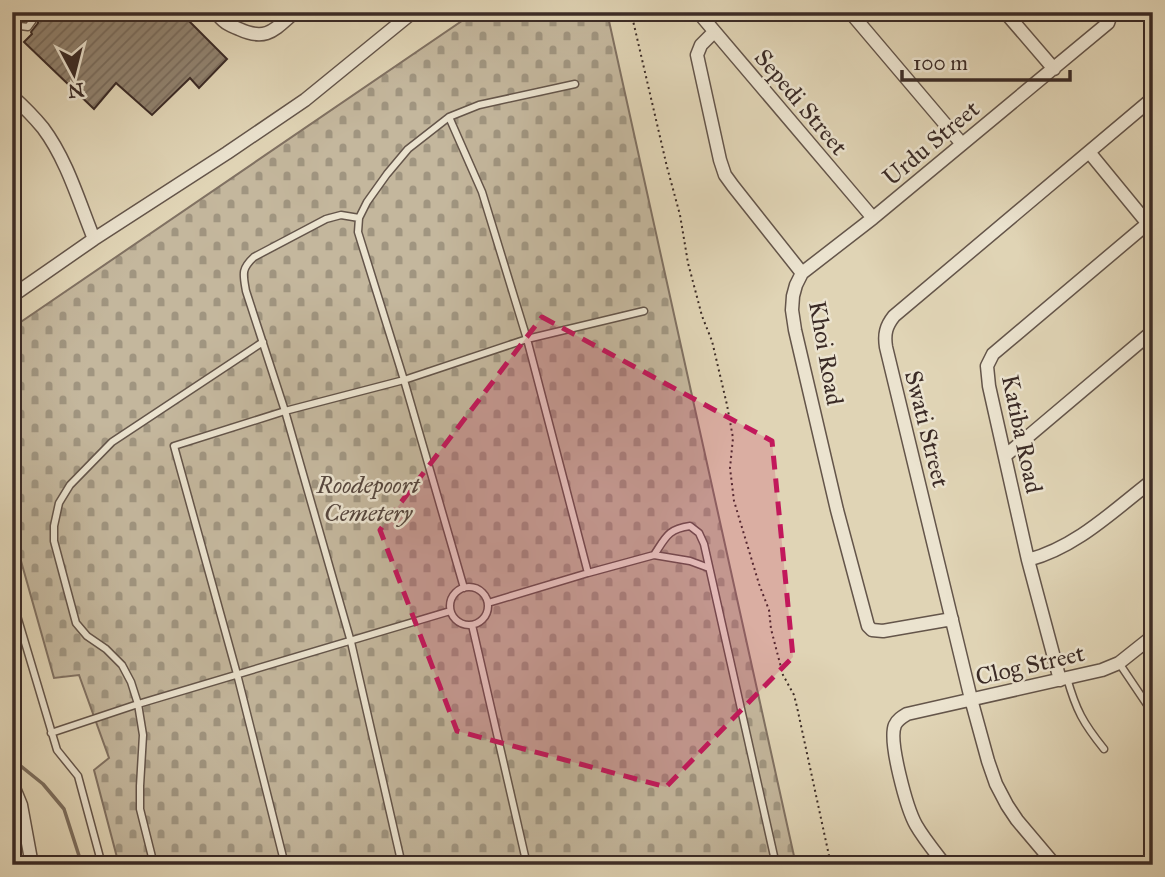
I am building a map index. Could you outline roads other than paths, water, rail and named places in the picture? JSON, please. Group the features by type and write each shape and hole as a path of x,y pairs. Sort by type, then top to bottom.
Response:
{"street":[{"path":"216,12 228,24 257,35 272,32 295,12"},
{"path":"12,296 305,100 413,12"},
{"name":"Sepedi Street","path":"698,12 873,218"},
{"path":"850,12 962,144"},
{"path":"1005,12 1054,69"},
{"name":"Urdu Street","path":"802,273 1054,69 1108,23 1112,12"},
{"name":"Khoi Road","path":"714,32 701,45 697,55 720,160 733,186 802,273 793,296 795,330 837,510 868,626 872,630 883,631 952,619"},
{"path":"12,96 44,130 54,145 94,239"},
{"name":"Swati Street","path":"1055,865 1017,820 1002,795 988,761 886,347 886,330 894,316 1153,98"},
{"path":"1089,152 1151,224"},
{"name":"Katiba Road","path":"1063,679 1028,559 986,366 993,354 1151,224"},
{"path":"1005,456 1153,331"},
{"path":"1028,559 1053,552 1074,541 1153,480"},
{"name":"Clog Street","path":"945,865 915,823 903,792 894,732 898,720 907,714 1102,670 1119,663 1153,636"},
{"path":"12,783 21,805 32,865"}],"lane":[{"path":"12,23 28,27 33,20 28,12"},
{"path":"464,588 358,232 359,218 376,189 408,149 449,117 479,105 575,84"},
{"path":"449,117 482,192 527,339 588,573"},
{"path":"359,218 341,215 326,219 254,257 245,265 243,276 351,642 401,865"},
{"path":"285,865 237,674 174,446 285,411 404,380 527,339 644,311"},
{"path":"154,865 140,809 143,735 138,704 122,664 87,636 76,623 54,541 54,526 59,503 70,485 112,442 262,342"},
{"path":"654,555 676,528 690,526 699,533 776,865"},
{"path":"488,603 654,555 690,561 709,568"},
{"path":"470,587 482,592 488,603 486,615 472,625 456,621 450,611 451,599 458,590 464,588 470,587"},
{"path":"12,599 51,733 57,750 78,776 102,865"},
{"path":"51,733 138,704 450,611"},
{"path":"472,625 527,865"},
{"path":"1119,663 1152,712"},
{"path":"1063,679 1079,715 1104,749"}],"waterway":[{"path":"12,759 43,784 64,809 82,865"}],"park label":[{"name":"Roodepoort Cemetery","path":"368,499"}]}
